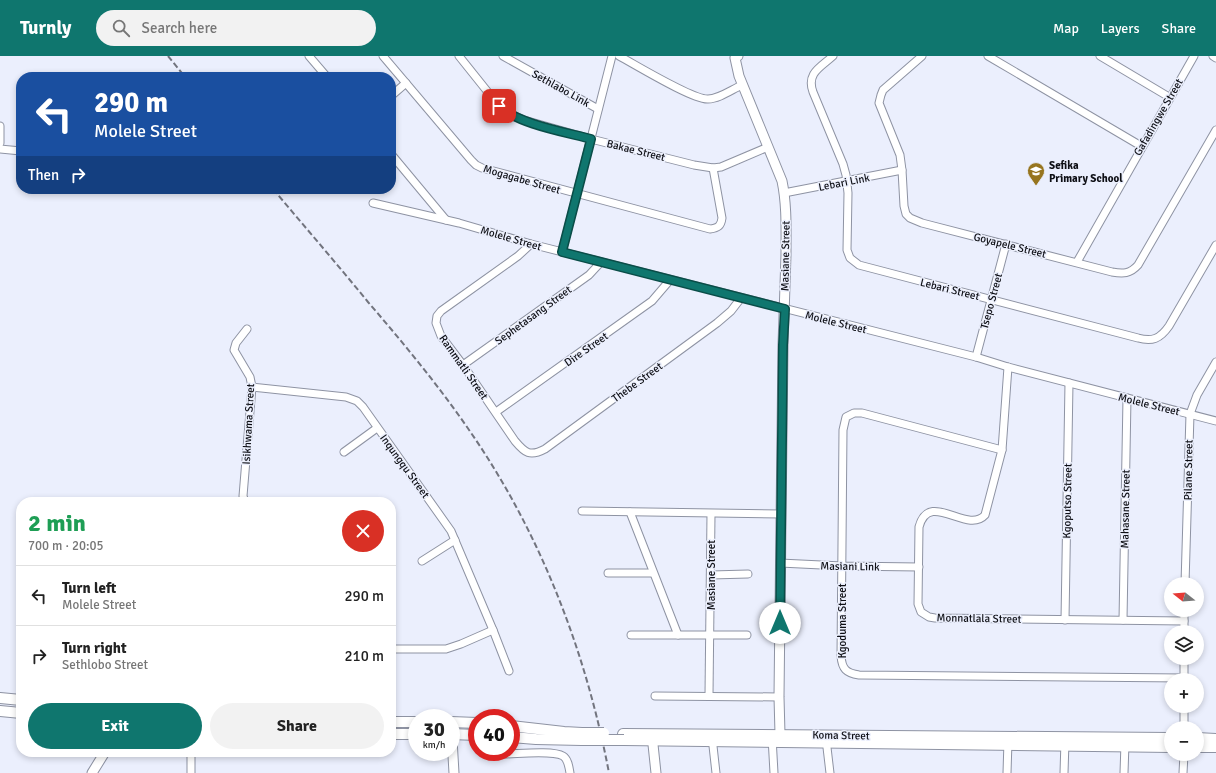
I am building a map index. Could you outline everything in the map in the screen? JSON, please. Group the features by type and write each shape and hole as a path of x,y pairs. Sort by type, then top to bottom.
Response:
{"main road":[{"path":"0,698 16,700"},
{"path":"0,711 16,713"},
{"path":"396,722 408,722"},
{"name":"Koma Street","path":"520,727 564,732 582,736"},
{"path":"396,734 408,734"},
{"name":"Koma Street","path":"520,736 1065,741 1125,742 1164,746"},
{"path":"1204,738 1216,739"},
{"name":"Koma Street","path":"1125,742 1164,739"},
{"path":"1204,747 1216,747"}],"street":[{"path":"309,56 323,72"},
{"name":"Mogagabe Street","path":"383,56 476,166 705,228 715,228 721,223 722,218 713,168"},
{"name":"Bakae Street","path":"459,56 499,106 506,112 524,120 591,139 713,168 721,167 768,147"},
{"name":"Sethlabo Link","path":"503,56 598,109"},
{"path":"562,252 612,56"},
{"path":"619,56 686,93 703,99 715,98 742,85"},
{"name":"Lebari Street","path":"833,56 814,72 811,79 811,84 812,92 843,164 847,182 847,250 854,263 865,268 1138,338 1151,340 1157,339 1161,336 1169,326 1216,245"},
{"name":"Goyapele Street","path":"922,56 884,90 879,99 880,106 897,145 902,170 904,206 906,214 910,218 922,223 1118,273 1130,272 1135,269 1142,259 1216,130"},
{"path":"988,56 1142,146"},
{"path":"1100,56 1169,97"},
{"name":"Gafadingwe Street","path":"1076,262 1169,97 1194,56"},
{"name":"Masiane Street","path":"735,57 742,85 782,181 786,221 779,697 776,738"},
{"path":"396,92 406,83"},
{"path":"0,126 0,143"},
{"path":"0,149 16,151"},
{"path":"396,160 446,220"},
{"name":"Lebari Link","path":"784,193 847,182 902,170"},
{"name":"Molele Street","path":"372,203 446,220 531,244 976,357 1008,367 1216,421"},
{"name":"Rammatli Street","path":"527,453 515,441 463,365 441,336 436,323 437,316 441,311 518,256 531,244"},
{"name":"Tsepo Street","path":"976,357 1006,244"},
{"name":"Sephetasang Street","path":"463,365 589,275 601,262"},
{"name":"Dire Street","path":"496,412 652,302 670,280"},
{"name":"Thebe Street","path":"527,453 534,454 545,449 726,316 741,298"},
{"name":"Isikhwama Street","path":"243,497 252,387 250,377 234,350 236,343 247,329"},
{"name":"Pilane Street","path":"1185,577 1190,414 1197,395 1216,362"},
{"name":"Monnatlala Street","path":"1008,367 1002,450 987,511 979,520 971,520 934,511 923,517 919,527 919,609 924,615 929,617 1184,621"},
{"name":"Kgoputso Street","path":"1065,620 1068,383"},
{"name":"Inqungqu Street","path":"252,387 337,395 352,398 363,407 446,524 455,540 493,630 508,671"},
{"name":"Mahasane Street","path":"1123,620 1127,398"},
{"name":"Kgoduma Street","path":"1002,450 862,413 854,412 848,415 845,420 843,430 841,656 843,668 849,673 859,675 1164,679"},
{"path":"344,452 377,428"},
{"path":"582,512 781,514"},
{"path":"630,512 678,635"},
{"name":"Masiane Street","path":"709,696 711,514"},
{"path":"422,562 455,540"},
{"name":"Masiani Link","path":"780,563 842,566 919,567"},
{"path":"608,574 653,573"},
{"path":"711,576 748,574"},
{"path":"1184,617 1184,625"},
{"path":"396,649 446,649 493,630"},
{"path":"631,635 747,636"},
{"path":"655,696 779,697"},
{"path":"652,737 656,773"},
{"path":"712,738 716,773"},
{"path":"774,773 776,738"},
{"path":"826,739 830,773"},
{"path":"1007,773 1008,741"},
{"path":"1064,773 1065,741"},
{"path":"1124,773 1125,742"},
{"path":"520,754 554,753 563,756 566,759 570,773"},
{"path":"92,773 102,757"},
{"path":"191,757 191,773"},
{"path":"453,761 454,773"},
{"path":"1183,773 1184,761"}],"railway":[{"path":"168,56 181,72"},
{"path":"277,194 430,378 474,437 509,494 529,531 563,609 590,690 609,773"}],"place":[{"name":"Sefika Primary School","path":"1036,186"}],"route":[{"path":"499,106 513,116 524,120 591,139 562,252 785,309 783,345 780,623"}]}
